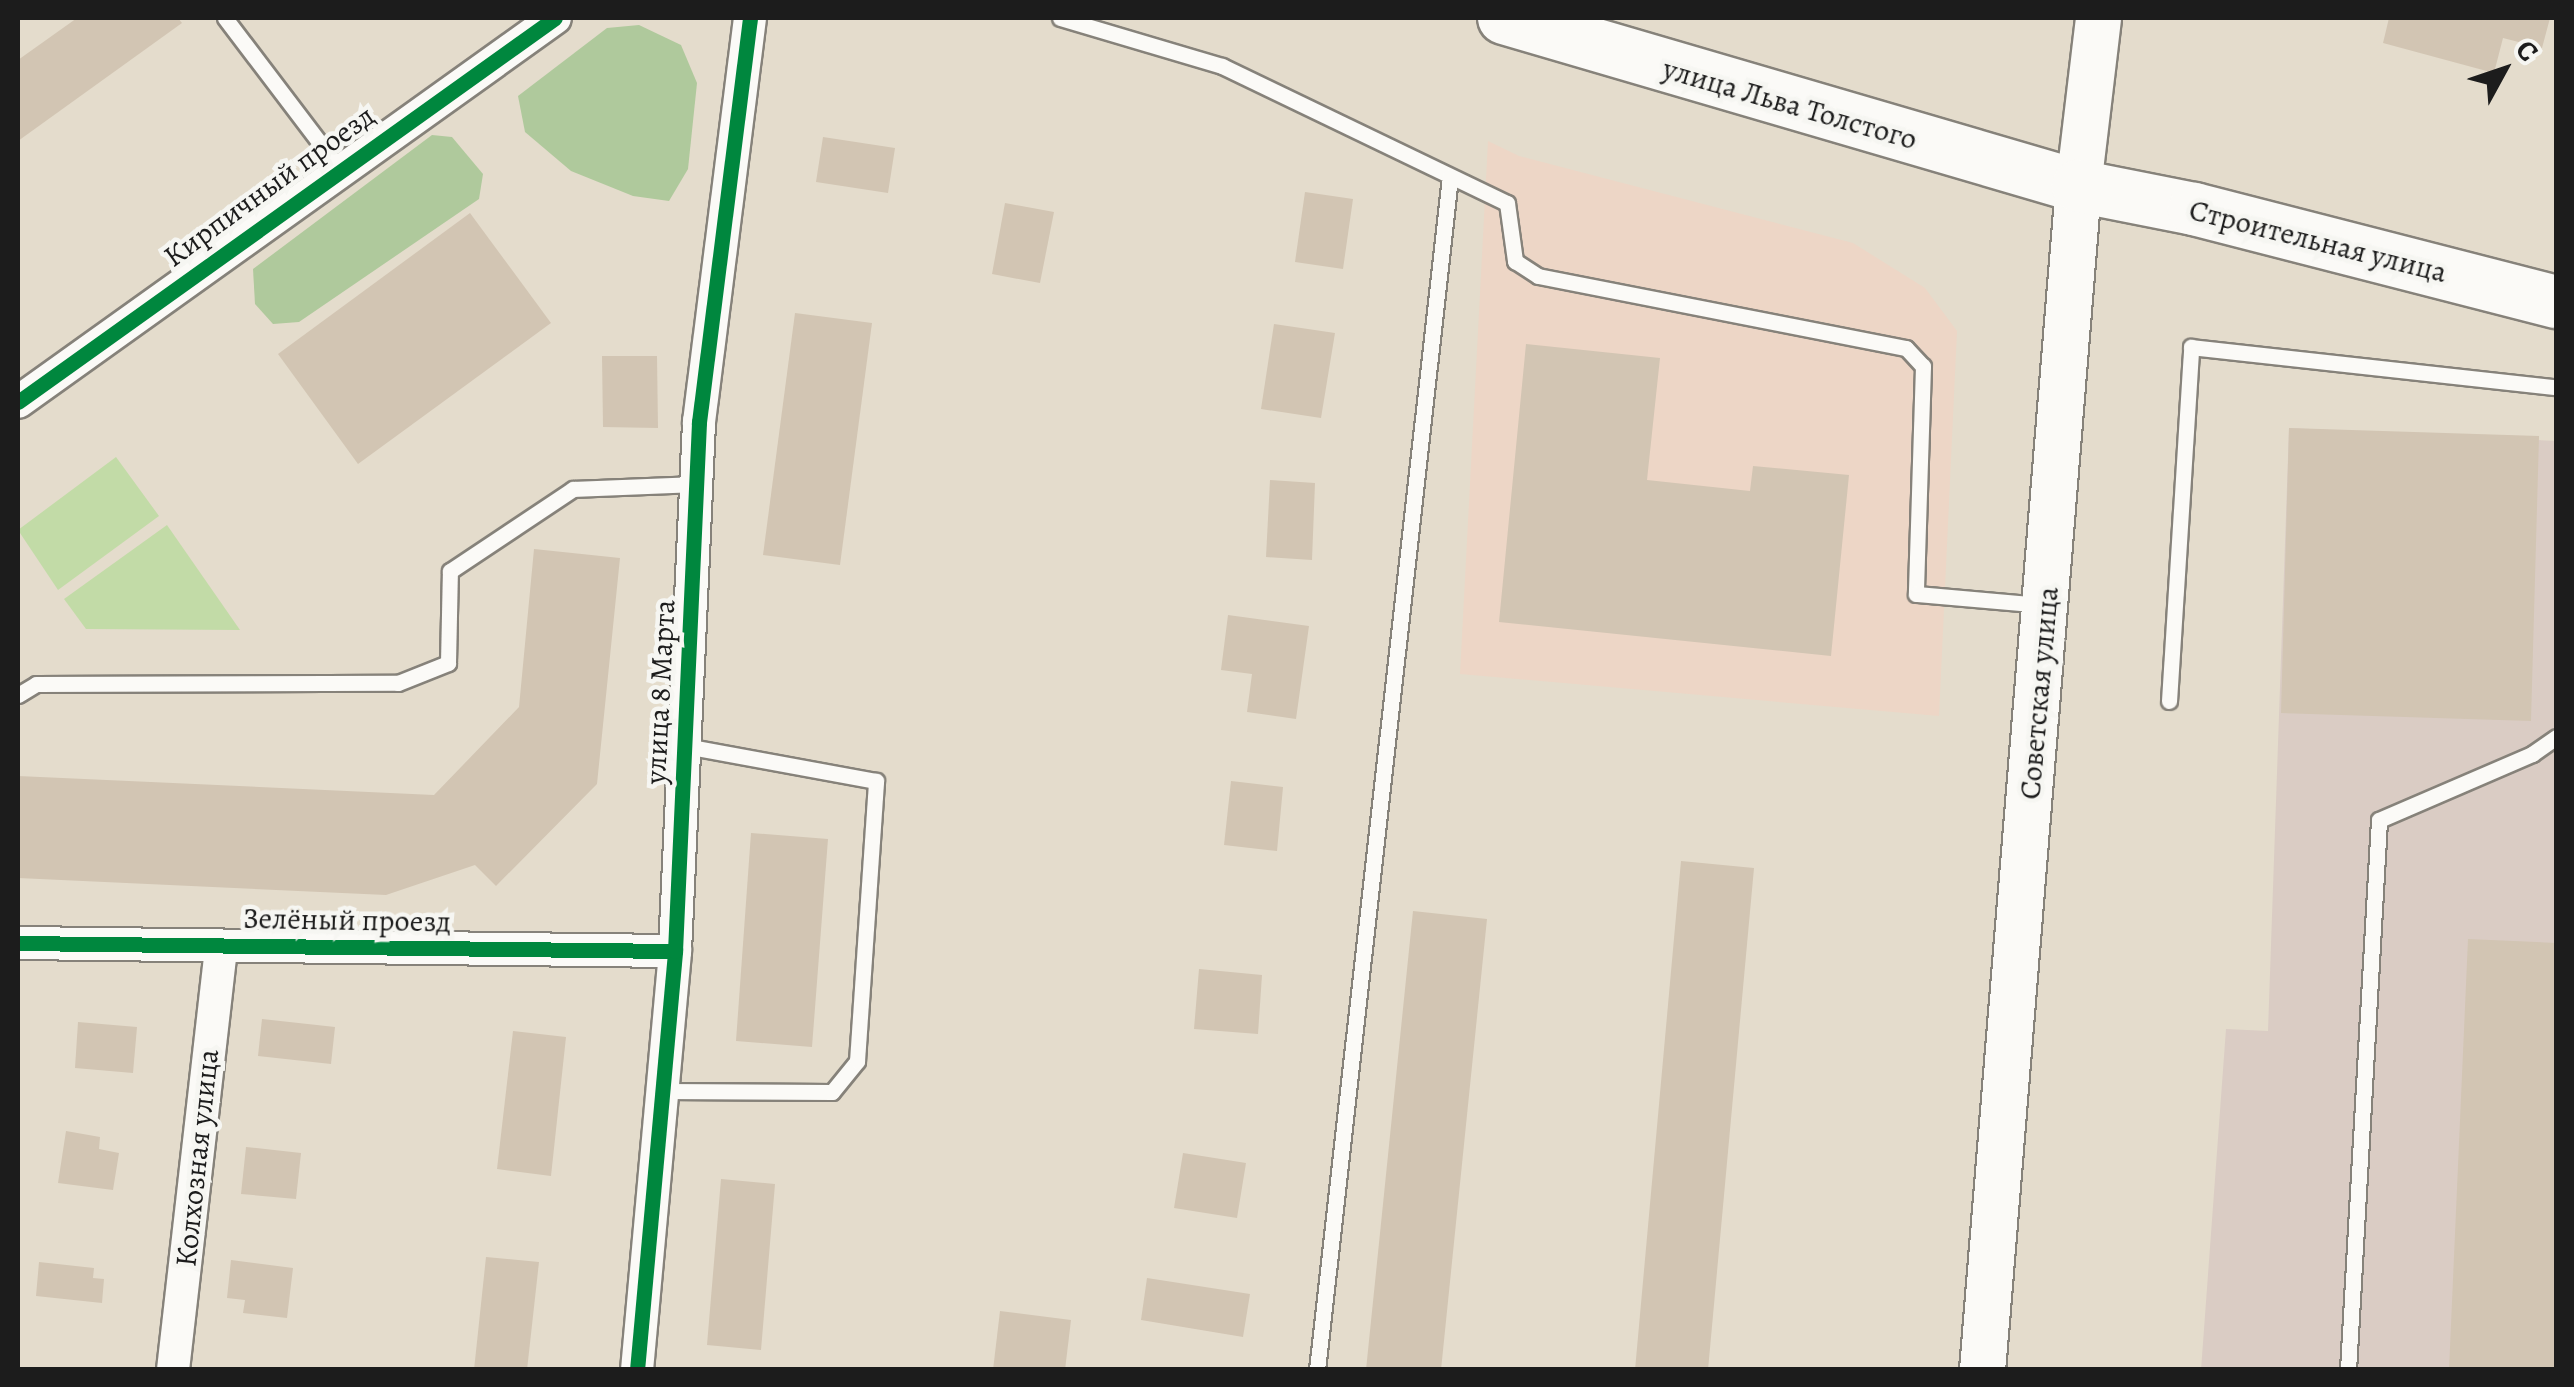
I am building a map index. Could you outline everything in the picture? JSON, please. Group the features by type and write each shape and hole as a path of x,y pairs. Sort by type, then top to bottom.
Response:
{"highway":[{"name":"улица Льва Толстого","path":"1504,18 2078,186"},
{"name":"Строительная улица","path":"2078,186 2194,208 2556,302"}],"main road":[{"name":"Советская улица","path":"1982,1370 2078,186 2098,18"}],"street":[{"name":"Кирпичный проезд","path":"18,402 339,168 555,18"},
{"name":"улица 8 Марта","path":"636,1370 675,951 696,484 750,18"},
{"name":"Зелёный проезд","path":"18,943 675,951"},
{"name":"Колхозная улица","path":"174,1370 221,947"}],"lane":[{"path":"224,18 339,168"},
{"path":"1060,18 1222,66 1507,202 1516,261 1538,276 1906,348 1924,366 1916,594 2046,605"},
{"path":"1317,1370 1450,176"},
{"path":"2170,700 2191,348 2556,387"},
{"path":"18,695 36,684 398,683 448,663 450,571 573,489 696,484"},
{"path":"2348,1370 2378,820 2532,754 2556,737"},
{"path":"664,1091 832,1092 857,1061 876,781 685,746"}],"shaded area":[{"path":"1488,141 1519,156 1853,243 1925,288 1957,331 1939,716 1460,674"},
{"path":"2289,428 2556,441 2556,1369 2201,1370 2226,1029 2268,1031"}],"green space":[{"path":"639,25 681,45 697,83 688,169 669,201 633,196 571,171 525,132 518,96 607,28"},
{"path":"432,135 452,137 483,174 479,199 299,322 273,324 255,304 253,269"},
{"path":"116,457 159,516 58,590 18,530"},
{"path":"167,525 240,630 86,629 64,599"}],"building":[{"path":"77,18 178,18 182,23 18,141 18,60"},
{"path":"2389,18 2550,18 2542,48 2503,38 2494,73 2383,43"},
{"path":"823,137 895,148 888,193 816,182"},
{"path":"1305,192 1353,199 1343,269 1295,262"},
{"path":"1005,203 1054,212 1040,283 992,274"},
{"path":"470,213 551,323 358,464 278,354"},
{"path":"795,313 872,323 840,565 763,555"},
{"path":"1274,324 1335,333 1321,418 1261,409"},
{"path":"1526,344 1660,358 1647,480 1750,491 1753,466 1849,475 1831,656 1499,622"},
{"path":"602,356 657,356 658,428 603,427"},
{"path":"2289,428 2539,436 2531,721 2281,713"},
{"path":"1270,480 1315,483 1312,560 1266,557"},
{"path":"534,549 620,558 597,784 496,886 475,865 386,895 18,878 18,776 434,795 519,707"},
{"path":"1228,615 1309,626 1296,719 1247,712 1252,674 1221,670"},
{"path":"1231,781 1283,787 1277,851 1224,845"},
{"path":"751,833 828,839 812,1047 736,1041"},
{"path":"1681,861 1754,868 1708,1370 1635,1370"},
{"path":"1413,911 1487,919 1441,1370 1366,1370"},
{"path":"2468,939 2556,943 2556,1370 2449,1370"},
{"path":"1199,969 1262,975 1258,1034 1194,1029"},
{"path":"262,1019 335,1027 331,1064 258,1056"},
{"path":"78,1022 137,1027 133,1073 75,1068"},
{"path":"513,1031 566,1037 551,1176 497,1169"},
{"path":"66,1131 100,1137 99,1149 119,1153 113,1190 58,1183"},
{"path":"246,1147 301,1153 296,1199 241,1194"},
{"path":"1183,1153 1246,1163 1237,1218 1174,1208"},
{"path":"721,1179 775,1184 761,1350 707,1345"},
{"path":"486,1257 539,1262 527,1370 474,1370"},
{"path":"231,1260 293,1268 287,1318 243,1313 245,1300 227,1298"},
{"path":"39,1262 94,1268 93,1278 104,1279 102,1303 36,1296"},
{"path":"1147,1278 1250,1294 1243,1337 1141,1320"},
{"path":"1000,1311 1071,1320 1065,1370 993,1370"}],"cycle path":[{"path":"18,402 555,18"},
{"path":"637,1370 675,951 699,422 750,18"},
{"path":"18,943 675,951"}]}
